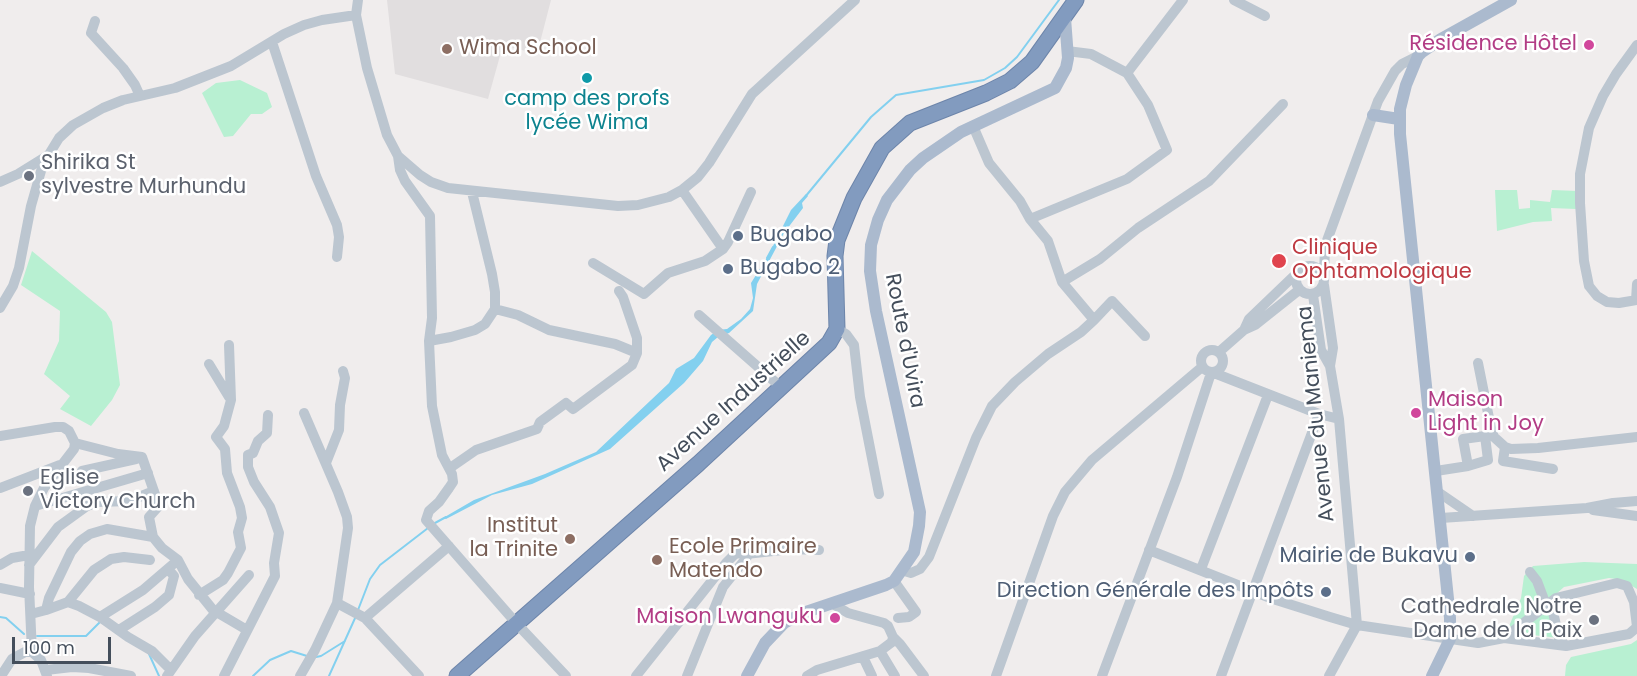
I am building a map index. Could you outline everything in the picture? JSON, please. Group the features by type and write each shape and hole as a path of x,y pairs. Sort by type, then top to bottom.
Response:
{"highway":[{"name":"Avenue Industrielle","path":"458,676 782,388 829,343 837,329 835,256 837,240 854,198 882,148 910,123 1010,81 1032,62 1076,0"}],"main road":[{"path":"1432,676 1450,639 1449,597 1399,119 1402,96 1418,56 1441,39 1511,0"},
{"name":"Route d'Uvira","path":"897,575 914,552 920,512 876,311 870,271 871,245 878,220 887,200 910,170 950,138 1055,88 1066,68 1065,18"},
{"path":"1373,115 1399,119"},
{"path":"747,676 765,643 784,623 803,613 874,590 897,575"}],"street":[{"path":"358,0 356,15 375,101 387,135 398,156 400,170 405,181 430,216 432,318 429,341 432,406 442,455 450,468 453,482 439,502 429,511 426,520 566,676"},
{"path":"398,156 431,182 448,188 618,206 638,206 656,202 682,190 698,177 741,110 760,86 855,0"},
{"path":"1127,74 1183,0"},
{"path":"1234,0 1265,16"},
{"path":"0,308 13,286 19,268 31,206 48,156 59,138 73,125 103,108 175,88 231,66 304,25 356,15"},
{"path":"95,21 91,33 123,68 140,96"},
{"path":"272,42 316,176 337,225 339,237 337,257"},
{"path":"1637,45 1616,74 1591,122 1582,155 1580,184 1580,220 1589,286 1597,296 1607,302 1619,303 1637,300 1637,284"},
{"path":"1030,219 1107,189 1166,152 1167,147 1148,105 1127,74 1091,54 1067,51"},
{"path":"1244,330 1249,319 1325,246 1384,88 1402,64 1418,56"},
{"path":"1062,282 1093,264 1138,228 1209,181 1283,104"},
{"path":"973,126 988,163 1020,201 1030,219 1048,241 1062,282 1094,320"},
{"path":"0,182 48,156"},
{"path":"682,190 723,249"},
{"path":"429,341 451,338 475,330 484,324 495,309 492,274 472,192"},
{"path":"593,263 644,294 668,273 705,261 723,249 751,192"},
{"name":"Avenue du Maniema","path":"1325,246 1324,281 1333,348 1330,366 1339,419 1357,625"},
{"path":"1314,267 1320,270 1324,281 1320,291 1313,295 1302,293 1299,290 1295,280 1301,269 1314,267"},
{"path":"1219,352 1244,330 1254,325 1299,290"},
{"path":"450,468 476,450 537,429 540,422 566,403 573,410 626,372 637,353 634,326 619,291"},
{"path":"1313,295 1321,350 1330,366"},
{"path":"898,618 909,616 915,611 908,604 897,575 920,569 929,557 976,438 992,406 1015,382 1048,354 1081,332 1112,301 1145,336"},
{"path":"495,309 518,315 549,330 615,344 637,353"},
{"path":"699,315 782,388"},
{"path":"837,329 846,334 854,345 860,397 879,494"},
{"path":"199,595 222,580 240,548 238,532 242,518 240,507 227,473 225,449 216,437 224,426 231,399 229,345"},
{"path":"1219,352 1211,350 1204,353 1200,360 1209,371 1319,414 1339,419"},
{"path":"996,676 1053,516 1065,492 1092,460 1209,371 1220,369 1223,363 1219,352"},
{"path":"1478,363 1491,428 1494,437 1505,447 1511,449 1538,448 1637,437"},
{"path":"209,364 231,399"},
{"path":"326,464 339,430 340,405 345,378 343,371"},
{"path":"1102,676 1192,436 1209,371"},
{"path":"1201,569 1268,395"},
{"path":"303,671 337,603 347,539 347,517 304,413"},
{"path":"1221,676 1319,414"},
{"path":"224,676 275,576 274,563 279,539 277,523 248,467 248,455 253,453 258,441 267,433 268,415"},
{"path":"0,436 55,426 69,431 75,443 74,449 44,488 35,506 30,526 32,652 41,660 47,673 72,667 131,676"},
{"path":"75,443 142,458"},
{"path":"1505,447 1503,461 1553,469"},
{"path":"142,458 158,503 157,508 149,517 153,537 162,548 178,560 199,595 216,612 243,630 247,630"},
{"path":"82,471 142,458"},
{"path":"0,488 60,465"},
{"path":"1436,471 1468,466"},
{"path":"35,506 148,473"},
{"path":"29,560 58,527 87,506 98,502 129,501 154,491"},
{"path":"1438,492 1473,516"},
{"path":"1441,518 1587,508 1637,501"},
{"path":"1587,508 1611,514 1637,516"},
{"path":"46,610 49,598 71,552 90,534 106,530 153,537"},
{"path":"359,614 449,546"},
{"path":"636,676 735,554 791,549 819,550"},
{"path":"1149,550 1298,608 1357,625 1478,643 1504,638 1566,646 1629,634 1637,627 1636,602 1627,586 1617,583 1556,598 1504,638"},
{"path":"687,676 723,587 744,561 746,554"},
{"path":"31,614 68,602 94,570 111,559 124,557 150,560"},
{"path":"0,565 12,558 29,560"},
{"path":"100,617 143,590 178,560"},
{"path":"118,630 155,607 169,595 174,576 168,569"},
{"path":"1530,572 1537,581 1546,605"},
{"path":"68,602 100,617 152,651 169,673 195,636 249,575"},
{"path":"0,588 30,594"},
{"path":"1556,598 1552,608 1558,638 1566,646"},
{"path":"337,603 359,614 419,676"},
{"path":"833,604 848,613 888,626 893,637 924,676"},
{"path":"1329,676 1357,625"},
{"path":"807,676 817,670 880,651 892,642 893,637"},
{"path":"880,651 895,676"},
{"path":"1,676 12,658 18,654 32,652"},
{"path":"863,657 872,676"},
{"path":"839,664 844,676"}],"shaded area":[{"name":"Wima School","path":"387,0 551,0 537,54 503,45 488,99 395,74"}],"green space":[{"path":"240,80 267,93 272,107 262,114 251,114 233,136 224,137 202,93 216,83"},
{"path":"1495,190 1517,190 1519,209 1530,208 1530,200 1550,202 1552,190 1578,191 1576,209 1551,208 1552,221 1533,222 1497,231"},
{"path":"32,251 106,312 112,322 120,385 112,400 91,426 60,409 70,396 44,374 59,341 60,311 21,285"},
{"path":"1584,562 1637,564 1637,589 1622,580 1609,578 1564,587 1510,635 1552,608 1559,638 1532,635 1504,638 1521,598 1524,576 1533,566"},
{"path":"1637,640 1637,676 1565,676 1566,665 1571,657 1631,644"}],"water":[{"path":"806,194 808,196 802,203 803,208 784,233 757,284 753,311 729,333 712,342 703,361 684,383 610,449 532,484 492,495 446,519 443,518 474,500 545,474 596,452 669,383 676,369 694,358 711,335 718,330 727,329 750,309 753,298 751,283 768,256 791,210"}],"waterway":[{"path":"805,197 871,117 896,95 984,80 1005,68 1017,57 1059,0"},
{"path":"767,258 773,247"},
{"path":"435,523 446,517"},
{"path":"358,610 370,579 380,565 428,528"},
{"path":"329,676 356,616"},
{"path":"0,617 6,618 24,634"},
{"path":"37,636 86,636 100,622"},
{"path":"316,657 345,641"},
{"path":"253,676 270,660 291,651 307,656"},
{"path":"149,654 159,676"}],"place":[{"name":"Résidence Hôtel","path":"1589,45"},
{"name":"Wima School","path":"447,49"},
{"name":"camp des profs lycée Wima","path":"587,78"},
{"name":"Shirika St sylvestre Murhundu","path":"29,176"},
{"name":"Bugabo","path":"738,236"},
{"name":"Clinique Ophtamologique","path":"1279,261"},
{"name":"Bugabo 2","path":"728,269"},
{"name":"Maison Light in Joy","path":"1416,413"},
{"name":"Eglise Victory Church","path":"28,491"},
{"name":"Institut la Trinite","path":"570,539"},
{"name":"Mairie de Bukavu","path":"1470,557"},
{"name":"Ecole Primaire Matendo","path":"657,560"},
{"name":"Direction Générale des Impôts","path":"1326,592"},
{"name":"Maison Lwanguku","path":"835,618"},
{"name":"Cathedrale Notre Dame de la Paix","path":"1594,620"}]}
